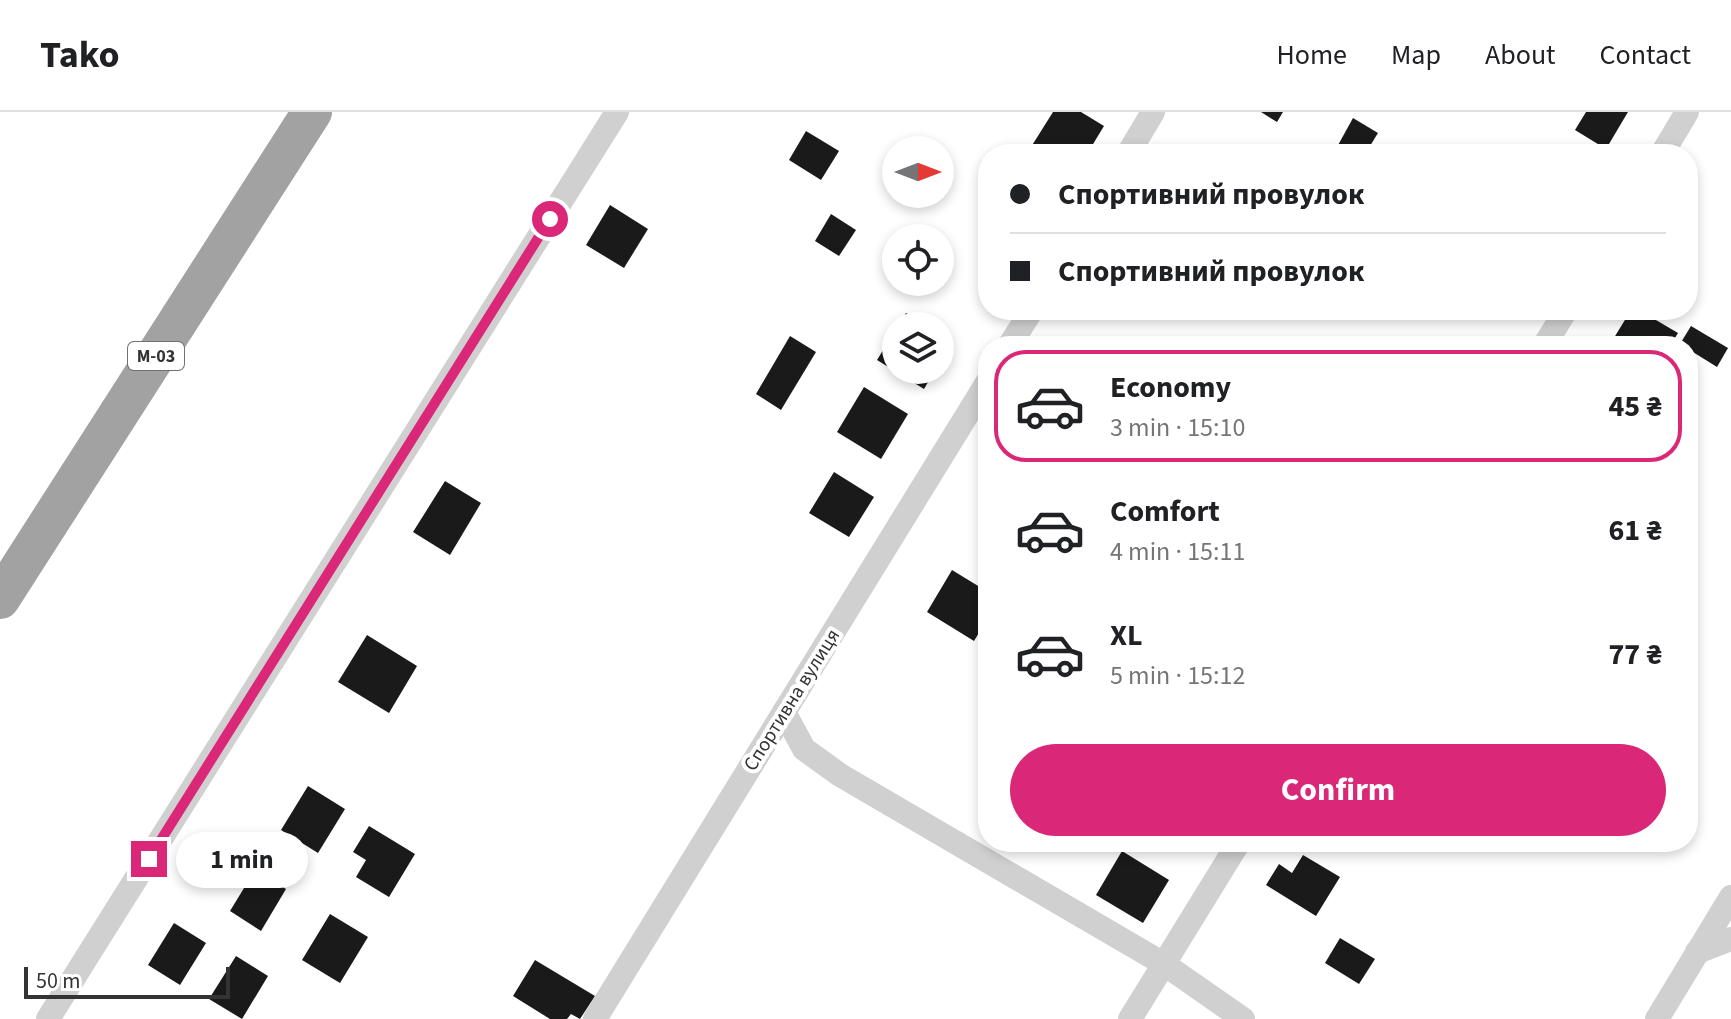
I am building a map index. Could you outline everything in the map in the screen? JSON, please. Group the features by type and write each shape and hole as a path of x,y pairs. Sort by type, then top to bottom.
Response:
{"highway":[{"name":"М-03","path":"0,599 312,112"}],"street":[{"path":"48,1019 617,112"},
{"path":"1134,144 1153,112"},
{"path":"1668,144 1687,112"},
{"name":"Спортивна вулиця","path":"595,1019 978,397"},
{"path":"784,712 804,749 840,775 1164,964 1243,1019"},
{"path":"1130,1019 1233,852"},
{"path":"1657,1019 1731,897"},
{"path":"1697,952 1731,939"}],"building":[{"path":"1053,112 1081,112 1104,126 1093,144 1033,144"},
{"path":"1261,112 1283,112 1277,122"},
{"path":"1586,112 1628,112 1609,144 1598,144 1575,130"},
{"path":"1353,118 1378,133 1371,144 1339,144"},
{"path":"806,131 839,151 821,180 789,160"},
{"path":"610,205 648,229 624,268 586,245"},
{"path":"831,214 856,230 839,256 815,241"},
{"path":"1625,320 1656,320 1678,333 1676,336 1615,336"},
{"path":"1691,326 1728,348 1717,367 1698,355 1698,336 1685,336"},
{"path":"790,336 816,352 781,410 756,394"},
{"path":"864,387 908,414 881,459 837,432"},
{"path":"834,472 874,497 849,537 809,513"},
{"path":"445,481 481,503 450,555 413,532"},
{"path":"952,570 978,586 978,634 974,641 927,612"},
{"path":"367,635 417,666 389,713 338,682"},
{"path":"308,786 345,809 318,853 281,830"},
{"path":"369,826 415,854 389,897 356,877 366,860 353,852"},
{"path":"1121,852 1169,880 1143,923 1096,895"},
{"path":"1303,855 1340,877 1316,916 1266,885 1279,864 1292,873"},
{"path":"255,870 286,889 261,931 230,911"},
{"path":"330,914 368,937 340,983 302,960"},
{"path":"174,923 206,943 180,985 148,965"},
{"path":"1340,938 1375,959 1359,984 1325,963"},
{"path":"236,956 268,976 242,1019 209,999"},
{"path":"535,960 595,996 580,1019 571,1014 567,1019 550,1019 513,996"}],"route":[{"path":"149,859 550,219"}]}
